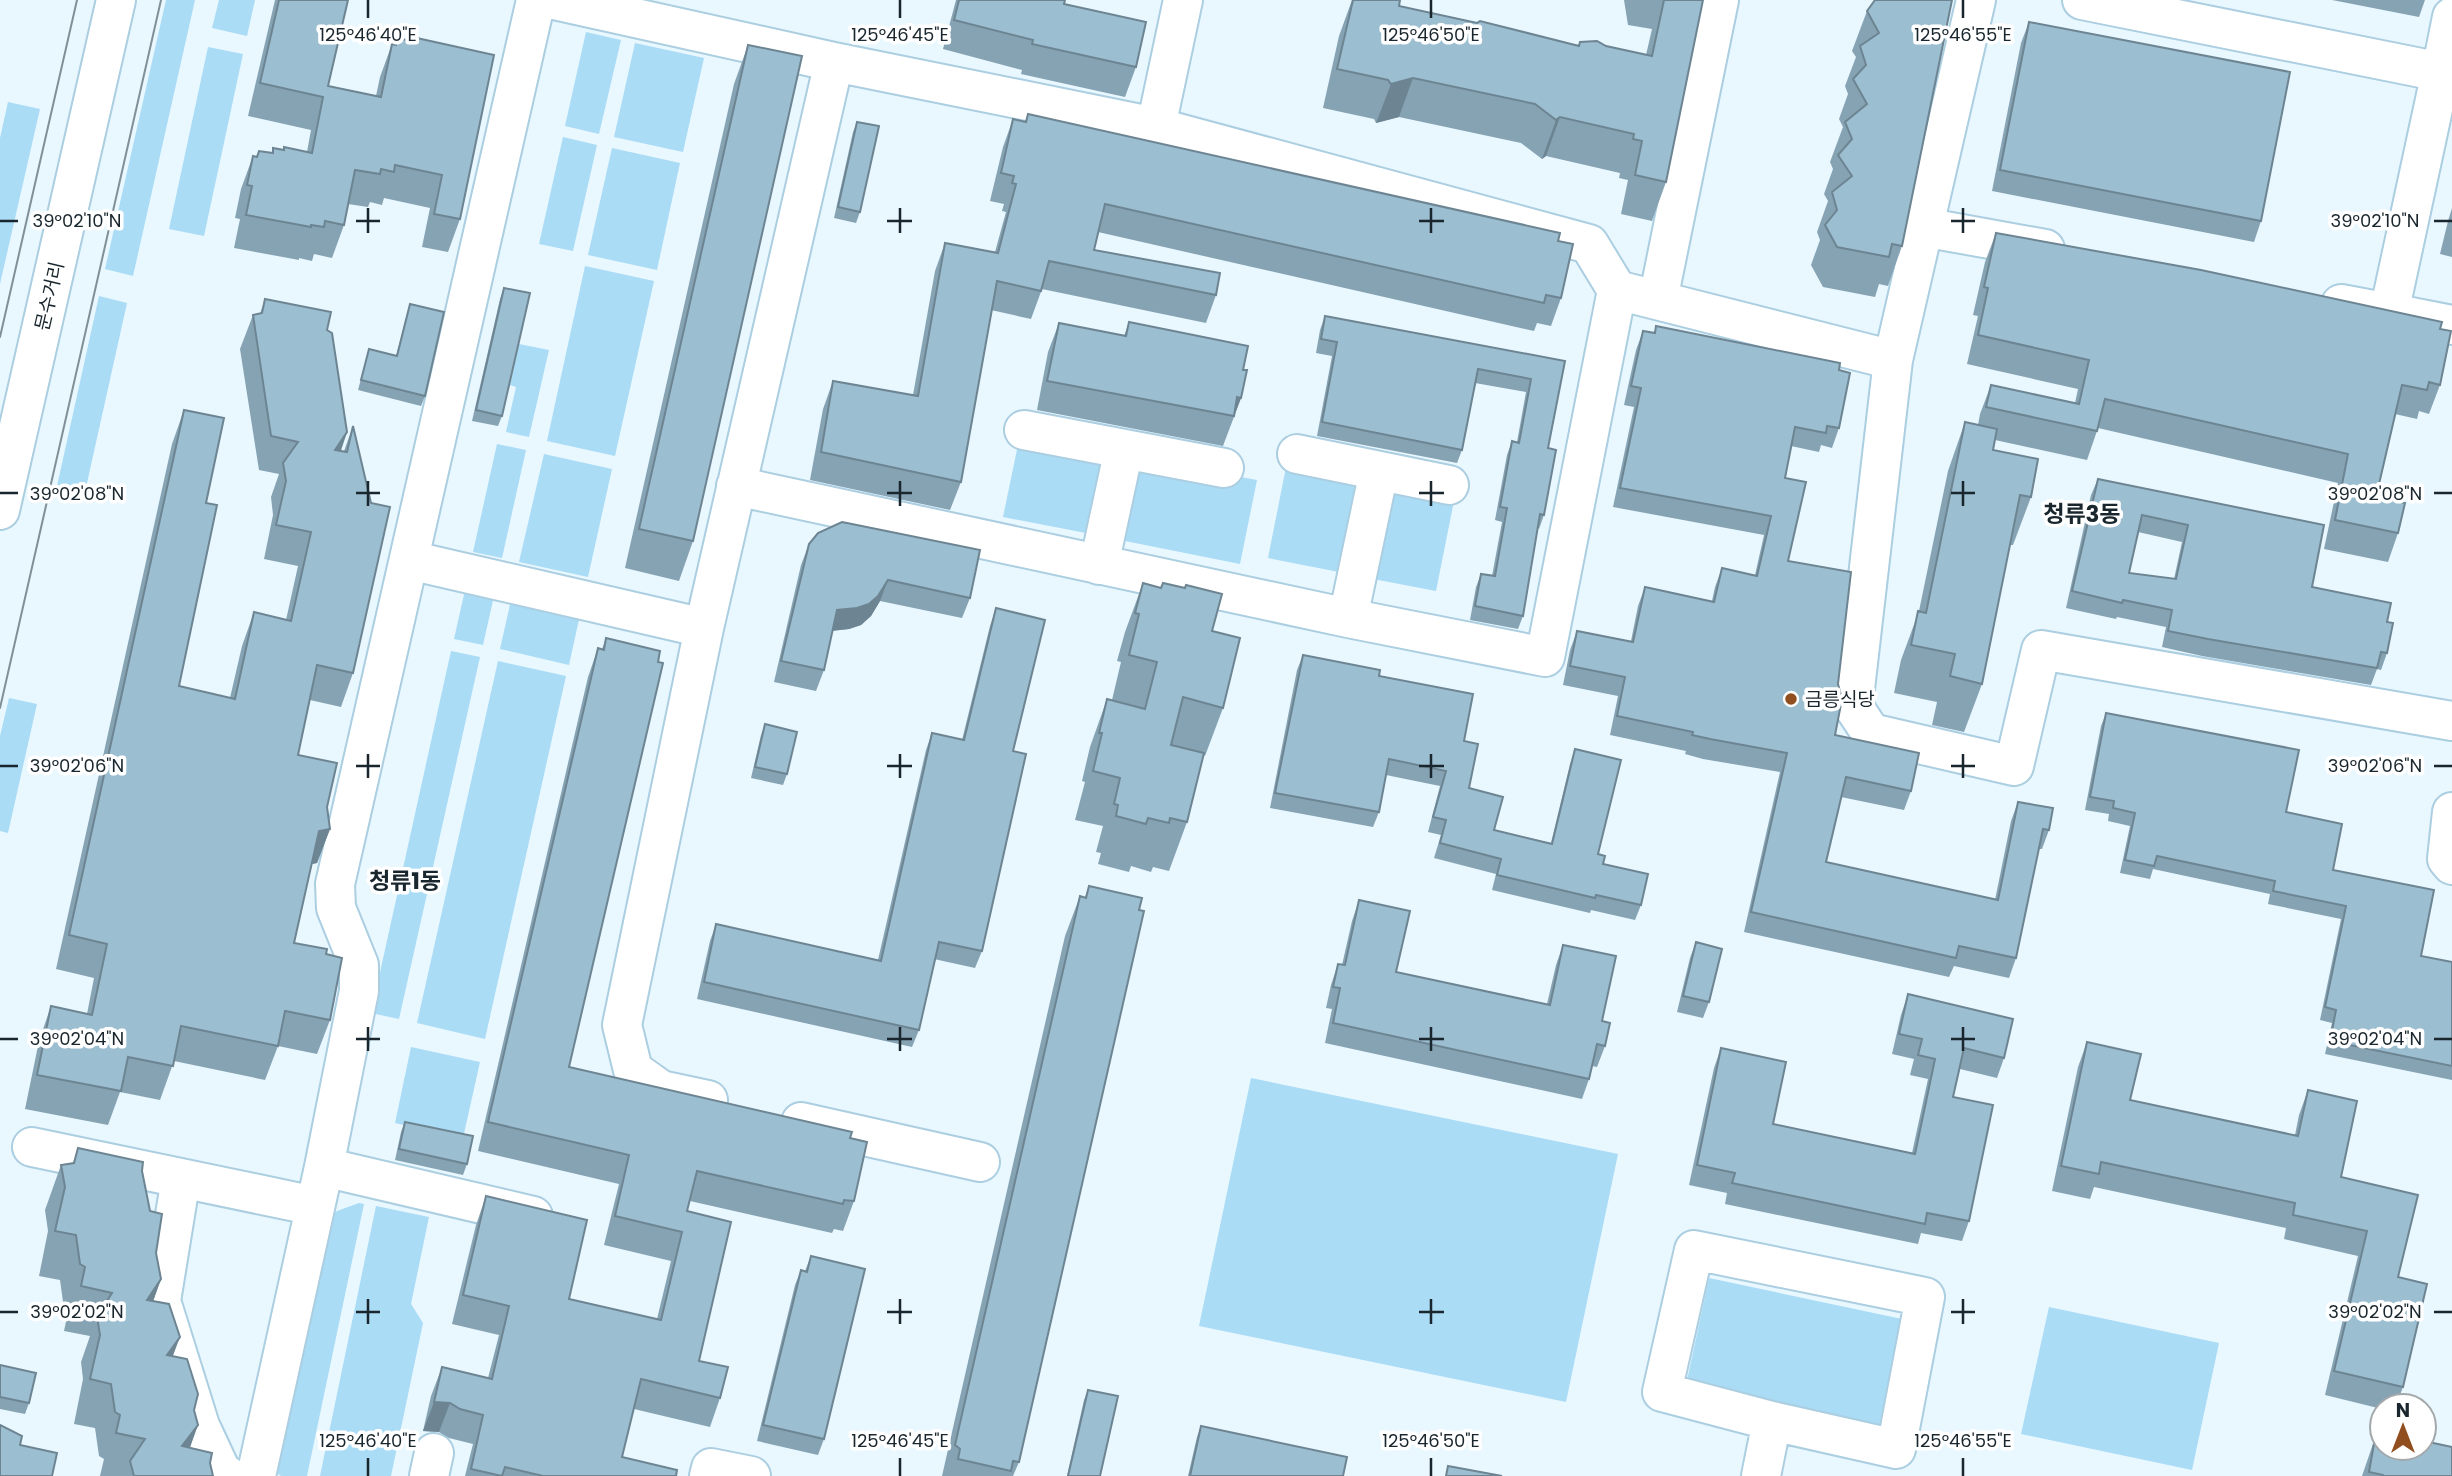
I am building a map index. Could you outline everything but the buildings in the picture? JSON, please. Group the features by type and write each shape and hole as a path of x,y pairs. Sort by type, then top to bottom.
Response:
{"street":[{"name":"문수거리","path":"0,510 116,0"},
{"path":"256,1476 324,1167 359,991 359,965 336,908 335,884 536,0"},
{"path":"554,0 834,62 1156,127 1589,244 1618,290 1545,657 1348,618 736,486"},
{"path":"1156,127 1183,0"},
{"path":"1658,300 1719,0"},
{"path":"1976,0 1893,360 1853,706 1871,733 2014,766 2041,650 2452,721"},
{"path":"2082,0 2441,72"},
{"path":"2389,313 2452,17"},
{"path":"834,62 704,628 622,1025 633,1070 661,1090 980,1162"},
{"path":"1923,227 2074,255"},
{"path":"1618,290 1893,360"},
{"path":"2307,298 2452,325"},
{"path":"1024,430 1224,468"},
{"path":"1099,565 1124,449"},
{"path":"1297,454 1449,485"},
{"path":"1348,618 1379,471"},
{"path":"409,560 704,628"},
{"path":"2452,812 2447,859 2452,865"},
{"path":"33,1147 315,1206"},
{"path":"324,1167 571,1225"},
{"path":"181,1178 162,1301 200,1426 221,1471 228,1476"},
{"path":"1694,1250 1925,1297 1896,1449 1772,1422 1662,1392 1694,1250"},
{"path":"1761,1476 1772,1422"},
{"path":"709,1476 711,1468 751,1476"}],"shaded area":[{"path":"166,0 195,0 133,276 105,269"},
{"path":"219,0 255,0 247,36 212,28"},
{"path":"586,32 621,40 599,134 565,126"},
{"path":"635,43 704,58 683,152 614,137"},
{"path":"208,47 243,54 204,236 169,229"},
{"path":"8,102 40,109 0,284 0,138"},
{"path":"563,137 597,145 573,251 539,244"},
{"path":"612,148 680,163 657,270 588,255"},
{"path":"585,266 654,281 615,456 547,441"},
{"path":"99,296 127,303 85,492 57,486"},
{"path":"519,344 549,350 529,437 506,432 516,387 510,385"},
{"path":"1019,440 1104,459 1091,534 1003,517"},
{"path":"497,444 526,450 502,558 473,552"},
{"path":"544,454 612,469 588,577 519,562"},
{"path":"1287,462 1358,479 1344,573 1268,558"},
{"path":"1137,466 1257,480 1240,564 1120,540"},
{"path":"1385,492 1455,496 1436,591 1368,578"},
{"path":"465,590 494,596 483,645 454,639"},
{"path":"511,600 580,615 569,665 500,649"},
{"path":"451,651 480,657 399,1019 371,1013"},
{"path":"498,661 566,676 485,1039 417,1023"},
{"path":"9,698 37,704 8,833 0,831 0,736"},
{"path":"411,1047 480,1062 463,1138 395,1123"},
{"path":"1251,1078 1618,1154 1566,1402 1199,1326"},
{"path":"359,1203 364,1204 307,1476 281,1476 275,1472 326,1221 337,1211"},
{"path":"376,1206 429,1217 411,1304 423,1323 391,1476 320,1476"},
{"path":"1709,1278 1902,1319 1879,1426 1686,1385"},
{"path":"2049,1307 2219,1343 2192,1470 2021,1434"}],"tram line":[{"path":"0,337 77,0"},
{"path":"0,708 161,0"}],"place":[{"name":"금릉식당","path":"1791,699"}],"district":[{"name":"청류3동","path":"2082,514"},
{"name":"청류1동","path":"405,881"}]}
